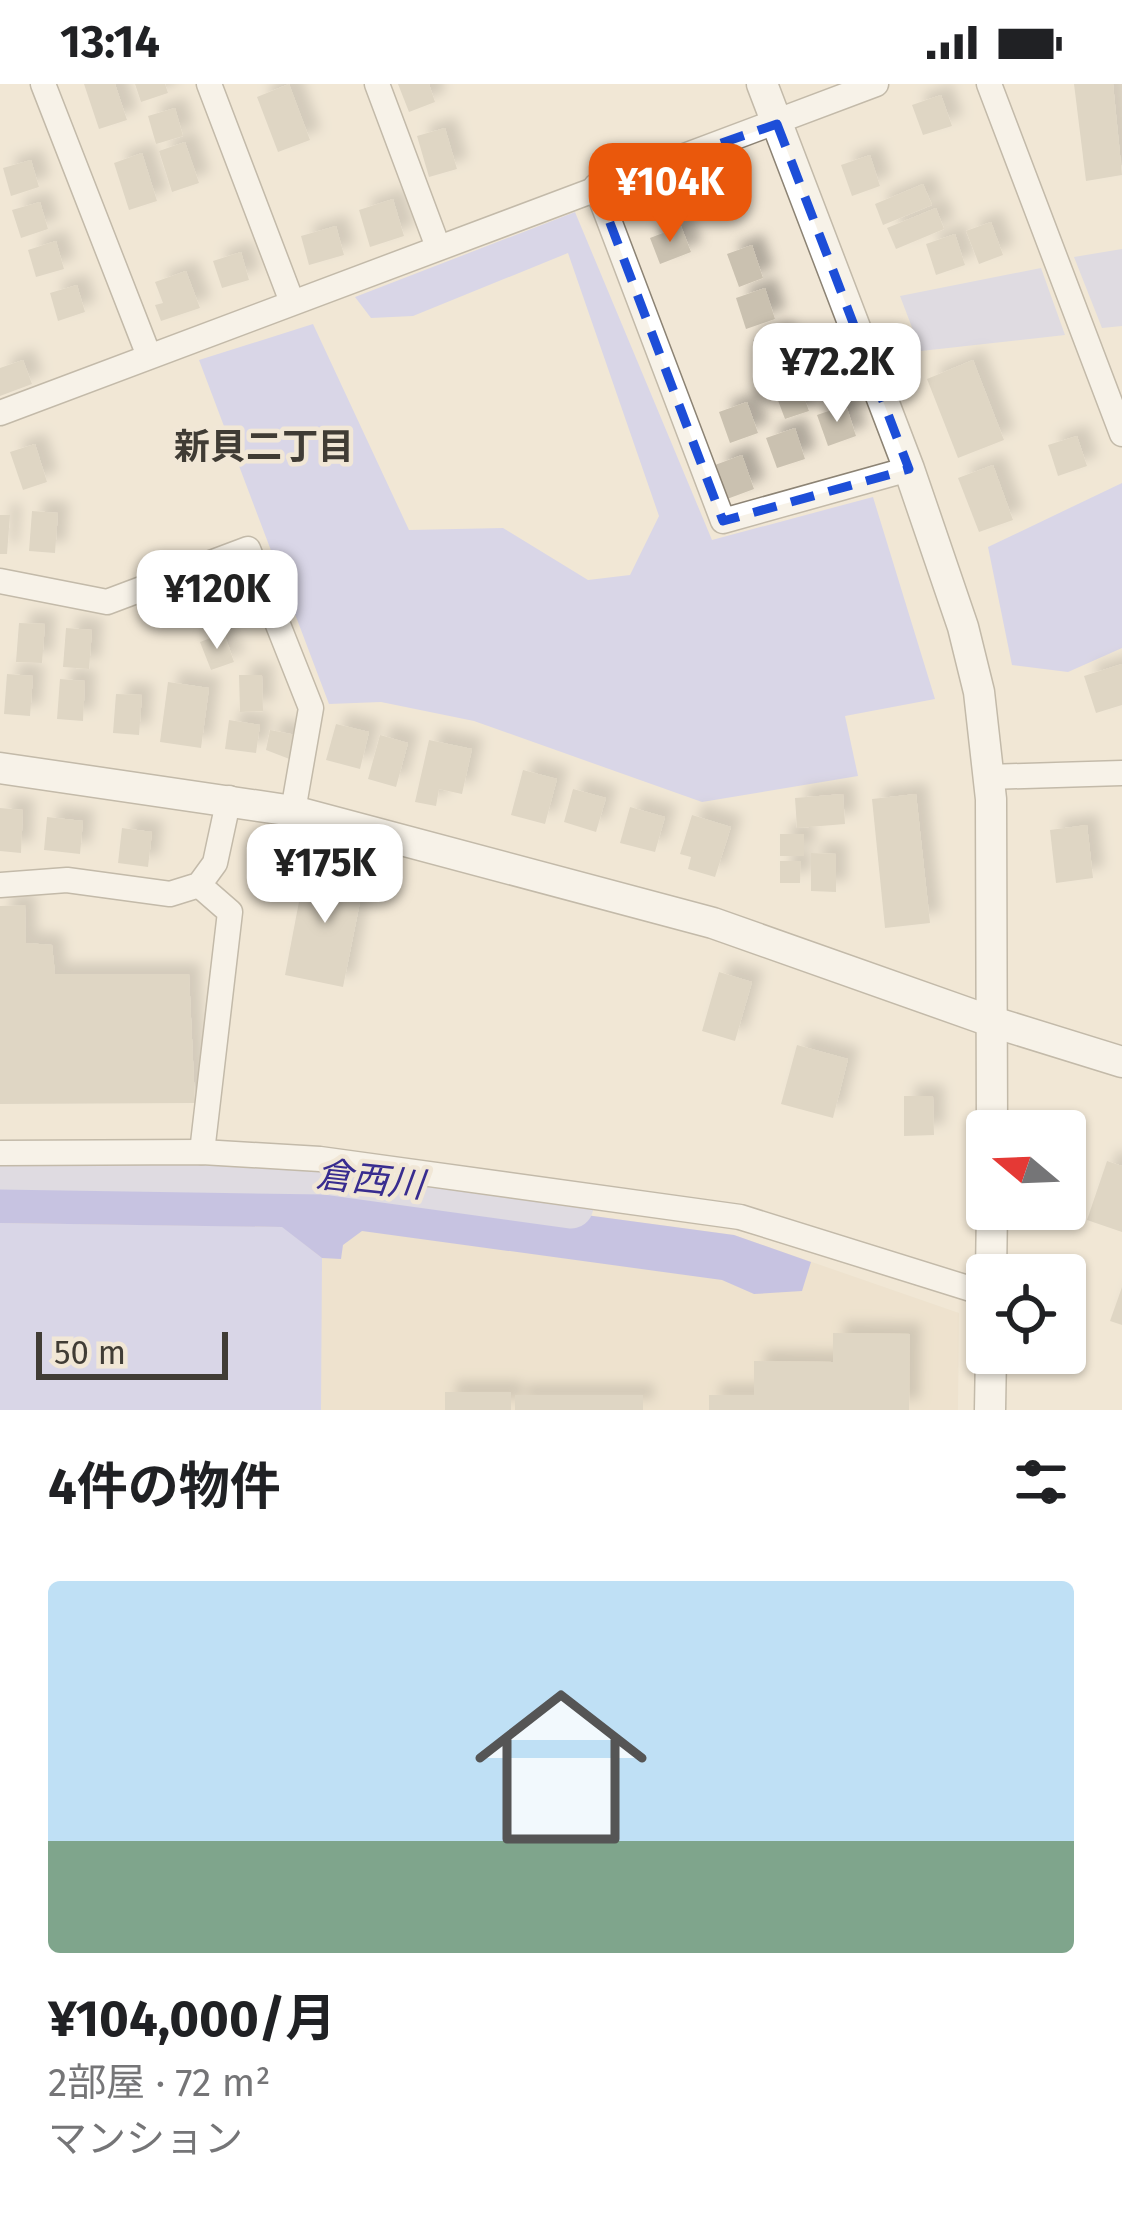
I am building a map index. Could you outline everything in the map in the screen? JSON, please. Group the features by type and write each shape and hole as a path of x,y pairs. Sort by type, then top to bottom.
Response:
{"street":[{"path":"43,84 149,356"},
{"path":"209,84 292,302"},
{"path":"377,84 438,247"},
{"path":"762,84 909,470 963,627 979,692 988,777 992,1110"},
{"path":"0,413 876,84"},
{"path":"989,84 1122,434"},
{"path":"596,186 723,521 909,470"},
{"path":"0,581 107,602 248,549 311,708 292,811"},
{"path":"0,768 229,798 292,811 713,923 993,1022 1122,1062"},
{"path":"988,777 1122,773"},
{"path":"0,885 67,880 170,894 199,885 214,863 229,798"},
{"path":"199,885 230,912 202,1153"},
{"path":"0,1154 202,1153 320,1159 740,1217 966,1287"},
{"path":"991,1374 991,1410"}],"highlighted area":[{"path":"777,124 909,469 723,521 596,186"}],"shaded area":[{"path":"575,212 712,540 873,497 935,699 845,716 858,776 702,802 474,721 381,702 329,704 199,360 313,324 409,530 503,528 588,580 630,575 659,516 568,253 413,316 371,318 355,297"},
{"path":"1122,249 1122,326 1102,328 1074,257"},
{"path":"1041,268 1065,335 921,351 900,296"},
{"path":"1122,483 1122,648 1068,672 1012,665 988,547"},
{"path":"0,1176 334,1181 734,1235 811,1262 802,1291 754,1294 722,1280 362,1231 343,1245 341,1259 322,1258 282,1227 0,1223"},
{"path":"0,1177 334,1181 734,1235 959,1313 958,1410 0,1410"},
{"path":"0,1223 283,1227 322,1258 321,1410 0,1410"}],"building":[{"path":"84,84 115,84 127,120 99,129"},
{"path":"135,84 165,84 168,93 141,102"},
{"path":"289,84 310,140 278,152 257,97"},
{"path":"398,84 429,84 435,102 409,112"},
{"path":"1074,84 1113,84 1122,175 1086,181"},
{"path":"941,95 952,126 923,135 912,105"},
{"path":"175,108 183,136 156,144 148,116"},
{"path":"445,128 457,169 429,177 417,136"},
{"path":"185,142 199,183 172,192 159,151"},
{"path":"142,153 157,201 129,210 114,163"},
{"path":"870,155 880,186 852,196 841,165"},
{"path":"31,160 39,187 11,196 3,168"},
{"path":"674,182 684,208 653,220 643,194"},
{"path":"923,184 932,205 883,225 875,204"},
{"path":"393,199 404,236 370,247 359,210"},
{"path":"40,202 48,229 21,238 12,210"},
{"path":"936,208 944,229 896,249 887,228"},
{"path":"991,222 1003,255 979,264 966,231"},
{"path":"336,226 344,255 309,265 301,236"},
{"path":"681,226 691,252 660,264 650,238"},
{"path":"955,234 965,265 936,275 926,244"},
{"path":"56,241 64,269 36,277 28,250"},
{"path":"752,245 763,278 739,287 727,254"},
{"path":"241,252 249,280 222,288 213,261"},
{"path":"186,271 200,308 161,321 155,305 163,303 155,282"},
{"path":"77,285 85,312 58,321 50,293"},
{"path":"765,288 775,319 746,329 736,298"},
{"path":"782,331 792,361 763,371 753,340"},
{"path":"23,360 32,384 0,396 0,368"},
{"path":"973,360 1004,440 958,458 927,379"},
{"path":"797,378 809,411 785,419 773,387"},
{"path":"747,402 758,433 730,443 719,412"},
{"path":"846,405 856,436 828,446 817,415"},
{"path":"795,428 805,459 777,468 766,438"},
{"path":"1077,436 1087,466 1058,476 1048,445"},
{"path":"35,444 47,482 23,490 10,452"},
{"path":"742,455 754,489 727,499 715,465"},
{"path":"993,465 1013,520 979,532 958,478"},
{"path":"32,511 58,513 55,553 29,551"},
{"path":"0,515 10,515 7,554 0,554"},
{"path":"215,581 229,617 203,627 189,591"},
{"path":"19,623 45,624 42,663 16,662"},
{"path":"66,628 92,630 89,669 63,667"},
{"path":"224,633 234,662 211,670 200,642"},
{"path":"1122,664 1122,705 1096,713 1084,676"},
{"path":"7,674 33,676 30,716 4,714"},
{"path":"239,675 262,675 263,711 240,712"},
{"path":"60,679 85,681 83,721 57,719"},
{"path":"168,682 209,688 201,748 160,742"},
{"path":"116,694 142,695 139,735 113,733"},
{"path":"229,720 260,725 256,753 225,749"},
{"path":"336,724 369,732 360,769 326,760"},
{"path":"270,730 296,735 292,760 266,750"},
{"path":"380,735 408,743 396,787 368,779"},
{"path":"429,740 472,749 462,794 439,789 436,806 415,802"},
{"path":"523,770 557,779 545,824 511,815"},
{"path":"573,789 606,798 596,832 564,822"},
{"path":"843,794 845,824 797,828 795,798"},
{"path":"916,794 930,923 885,928 872,799"},
{"path":"630,807 665,817 655,852 620,843"},
{"path":"0,808 23,810 21,853 0,851"},
{"path":"692,815 731,827 715,877 688,869 691,857 680,854"},
{"path":"47,817 83,821 80,854 44,850"},
{"path":"1087,825 1093,878 1056,883 1050,830"},
{"path":"122,828 152,832 148,867 118,863"},
{"path":"780,834 804,834 804,856 780,856"},
{"path":"811,853 836,854 836,892 811,891"},
{"path":"780,861 801,861 800,883 780,883"},
{"path":"306,865 365,877 343,987 285,975"},
{"path":"25,905 26,943 52,945 55,974 189,974 195,1103 0,1104 0,906"},
{"path":"719,972 752,982 735,1041 702,1031"},
{"path":"797,1045 848,1059 833,1118 781,1104"},
{"path":"904,1096 933,1096 934,1135 904,1136"},
{"path":"1107,1161 1122,1166 1122,1232 1087,1220"},
{"path":"1122,1287 1122,1325 1110,1321"},
{"path":"833,1333 910,1334 909,1410 709,1410 709,1395 754,1395 754,1361 833,1362"},
{"path":"445,1392 511,1392 511,1410 445,1410"},
{"path":"515,1395 643,1395 643,1410 515,1410"}],"waterway":[{"name":"倉西川","path":"0,1167 325,1172 571,1206"}],"district":[{"name":"新貝二丁目","path":"264,447"}]}
